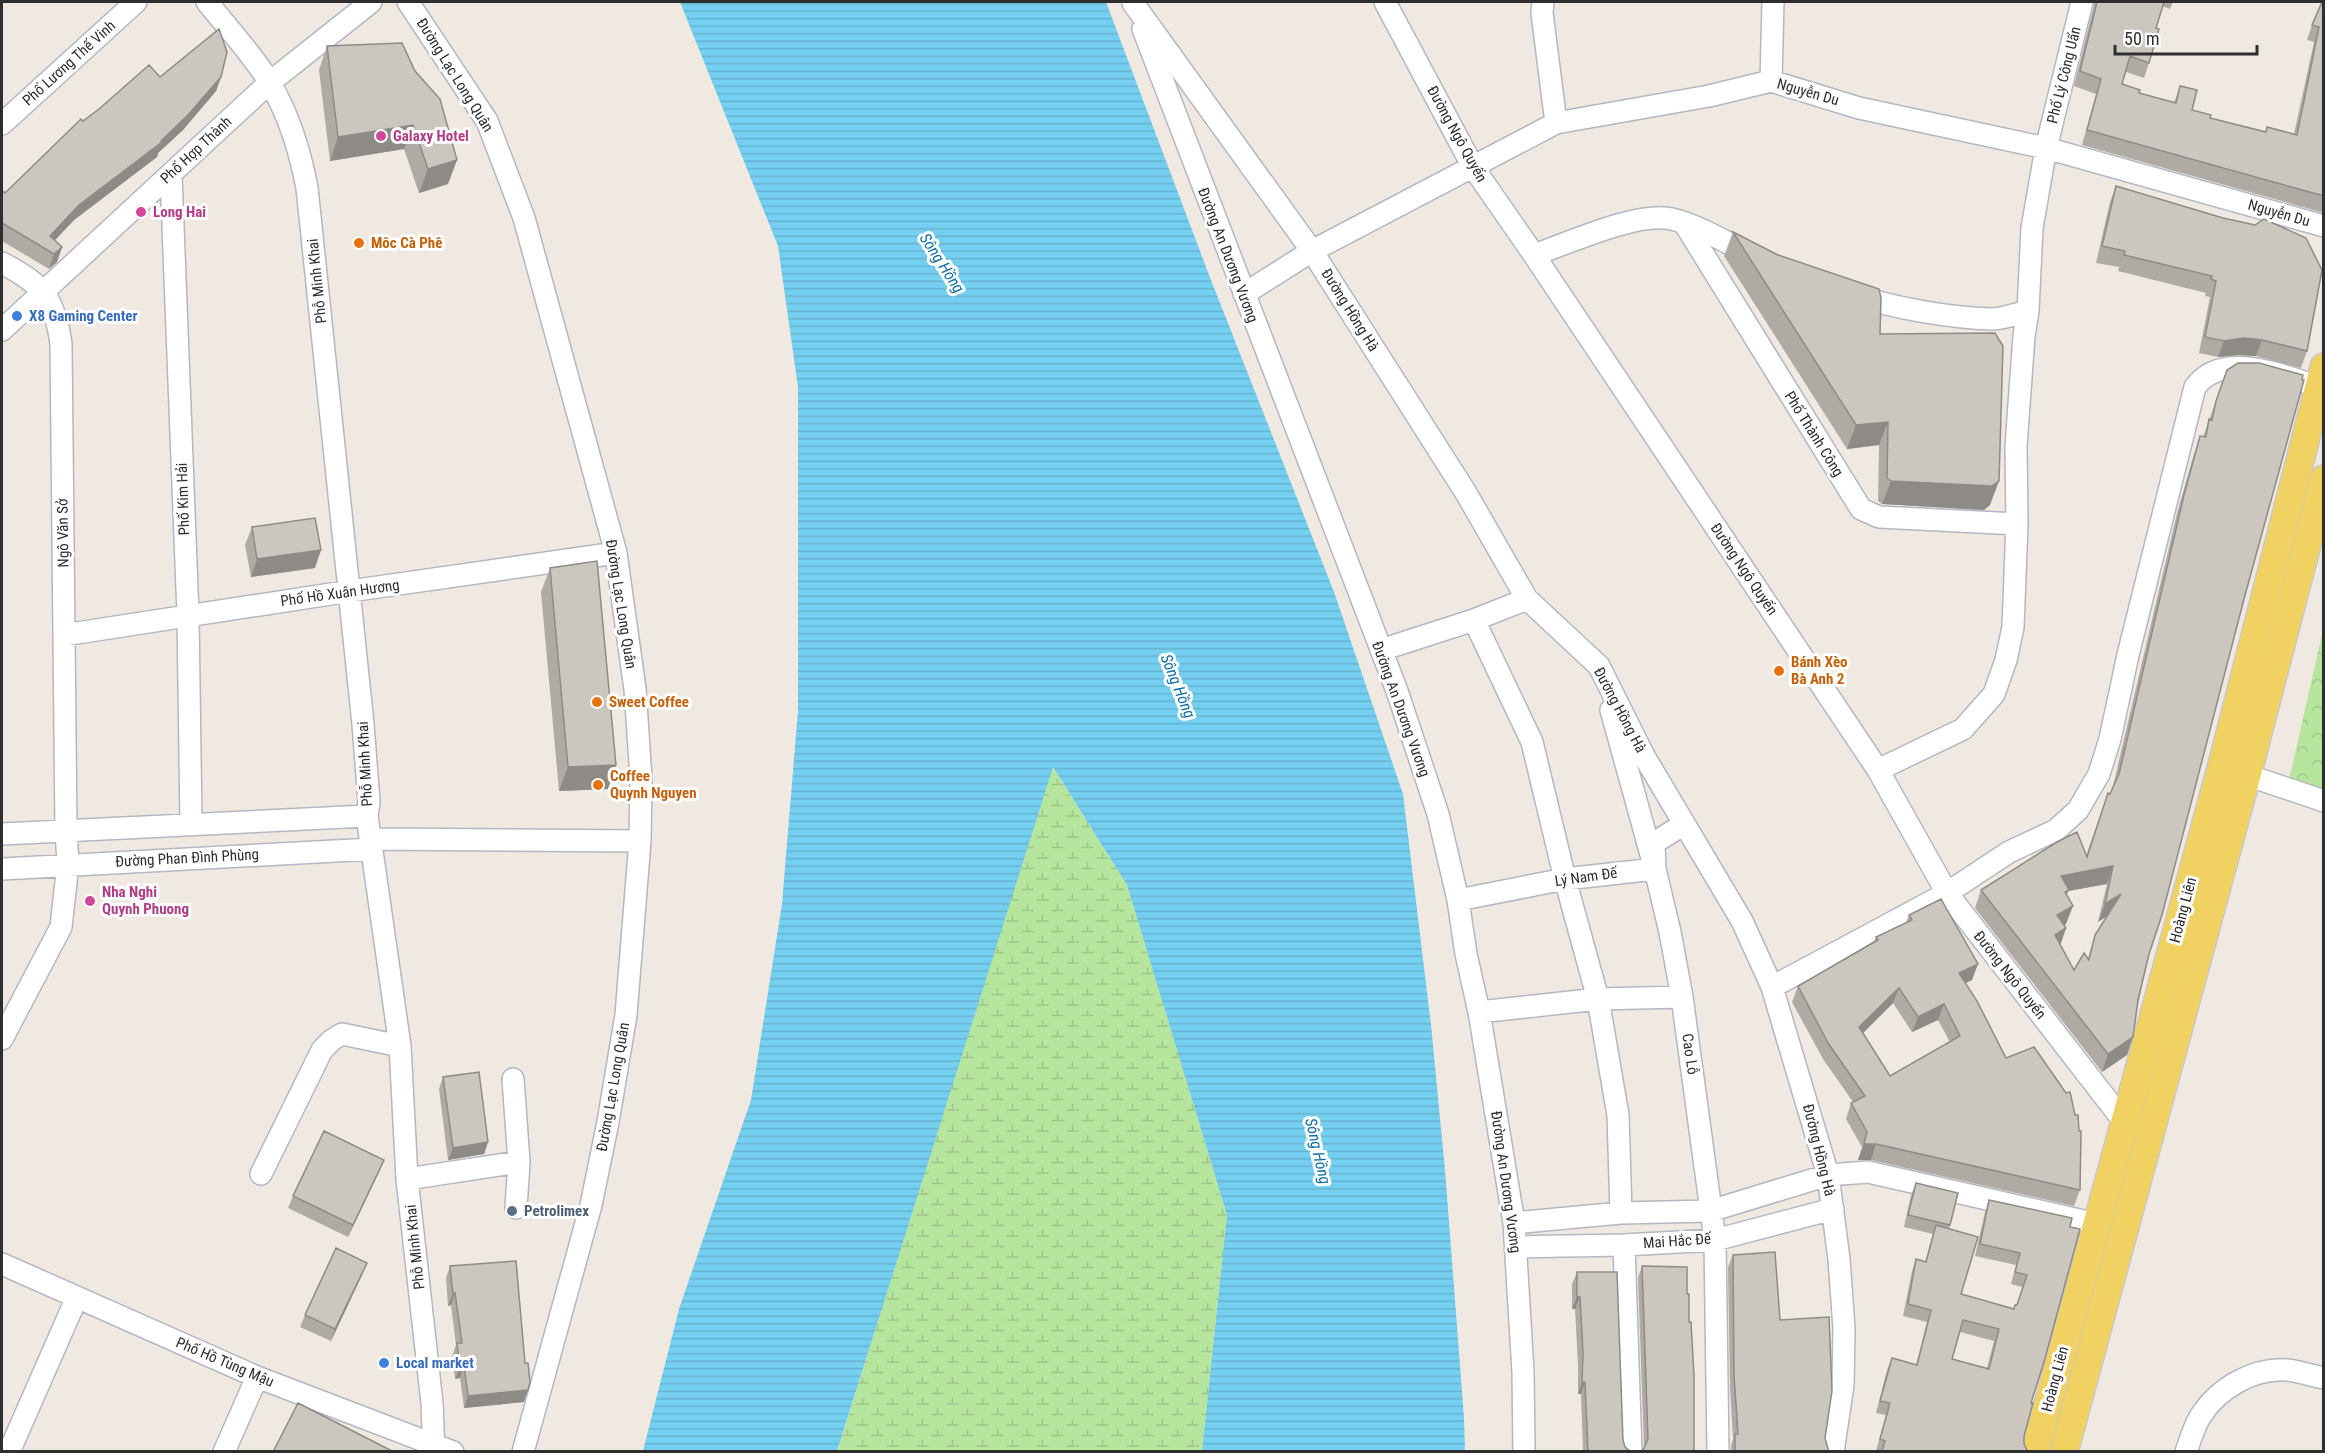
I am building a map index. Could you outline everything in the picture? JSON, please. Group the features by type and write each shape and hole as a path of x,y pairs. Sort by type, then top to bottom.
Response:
{"main road":[{"name":"Hoàng Liên","path":"2035,1452 2223,761 2321,377"},
{"name":"Hoàng Liên","path":"2064,1452 2152,1133 2324,479"},
{"path":"2223,761 2247,775"},
{"path":"2125,1123 2152,1133"}],"street":[{"name":"Phố Lương Thế Vinh","path":"2,124 136,2"},
{"name":"Phỗ Minh Khai","path":"207,2 269,82 298,148 307,188 363,724 369,802 367,816 400,1046 407,1179 440,1449"},
{"name":"Phố Hợp Thành","path":"2,330 269,82 371,2"},
{"name":"Đường Lạc Long Quân","path":"408,2 487,121 510,176 524,218 550,304 616,554 634,689 641,778 640,841 626,1015 591,1205 523,1452"},
{"name":"Đường Hồng Hà","path":"1133,2 1312,250 1466,493 1527,599 1599,666 1644,756 1742,921 1772,987 1828,1175 1844,1328 1843,1385 1833,1452"},
{"name":"Đường An Dương Vương","path":"1133,2 1397,691 1438,814 1458,900 1466,954 1479,1012 1514,1223 1523,1372 1524,1452"},
{"name":"Đường Ngô Quyến","path":"1385,2 1473,167 1878,770 1947,893 2125,1123"},
{"path":"1543,2 1542,13 1556,123"},
{"path":"1771,81 1773,2"},
{"name":"Phố Lý Công Uẩn","path":"1878,770 1963,729 1995,693 2006,660 2013,627 2017,524 2016,446 2028,311 2032,228 2046,148 2082,2"},
{"name":"Nguyễn Du","path":"1244,294 1312,250 1556,123 1709,96 1771,81 1859,108 2046,148 2324,226"},
{"name":"Phố Kim Hải","path":"171,174 188,615 191,824"},
{"path":"1534,255 1641,219 1662,218 1684,223 1773,267"},
{"name":"Phố Thành Công","path":"1684,223 1861,508 1879,517 2017,524"},
{"name":"Ngô Văn Sở","path":"2,263 43,291 55,309 61,344 68,864 61,927 2,1039"},
{"path":"1835,288 1877,303 1928,312 1994,319 2028,311"},
{"path":"1772,987 1947,893 2008,852 2056,830 2078,810 2099,774 2110,738 2128,655 2195,387 2200,381 2217,371 2248,367 2321,377"},
{"name":"Phố Hồ Xuân Hương","path":"64,635 350,591 616,554"},
{"path":"1380,650 1474,620 1527,599"},
{"path":"1474,620 1532,742 1565,879 1598,999 1618,1115 1621,1213"},
{"name":"Cao Lỗ","path":"1599,666 1655,868 1682,998 1715,1240 1718,1452"},
{"path":"2247,775 2324,801"},
{"path":"2,834 367,816"},
{"path":"1655,868 1654,843 1684,824"},
{"name":"Đường Phan Đình Phùng","path":"2,869 371,844 640,841"},
{"name":"Lý Nam Đế","path":"1458,900 1565,879 1655,868"},
{"path":"1479,1012 1598,999 1682,998"},
{"path":"261,1174 322,1050 332,1040 342,1035 400,1046"},
{"path":"513,1079 519,1162 516,1208"},
{"path":"407,1179 519,1162"},
{"name":"Mai Hắc Đế","path":"1514,1223 1621,1213 1710,1210 1828,1175 1868,1172 2097,1224"},
{"name":"Mai Hắc Đế","path":"1517,1247 1715,1240 1833,1209"},
{"path":"1624,1245 1632,1452"},
{"name":"Phố Hồ Tùng Mậu","path":"2,1264 38,1282 257,1377 440,1449"},
{"path":"9,1452 77,1297"},
{"path":"2186,1452 2199,1418 2211,1402 2246,1377 2264,1372 2287,1370 2324,1378"},
{"path":"224,1452 257,1377"}],"green space":[{"path":"2323,630 2323,790 2289,780"},
{"path":"1052,766 1127,885 1227,1215 1202,1451 837,1452"}],"water":[{"name":"Sông Hồng","path":"680,2 1106,2 1209,275 1334,592 1403,794 1431,1025 1445,1170 1465,1451 1202,1451 1227,1215 1127,885 1053,767 837,1451 643,1451 679,1309 751,1100 782,904 798,711 798,387 778,246"}],"building":[{"path":"2097,2 2164,2 2149,63 2130,56 2122,84 2140,90 2139,93 2176,103 2180,86 2197,90 2192,110 2211,115 2210,118 2266,132 2267,127 2297,135 2319,27 2312,25 2322,2 2324,3 2324,196 2087,130 2101,79 2080,71"},
{"path":"219,29 227,52 221,77 162,142 79,205 50,236 62,247 54,254 2,223 2,190 5,193 81,119 83,121 99,109 149,65 160,77"},
{"path":"402,43 415,71 440,99 457,160 428,169 413,125 338,137 327,46"},
{"path":"2116,186 2223,218 2255,225 2264,219 2306,238 2322,270 2307,351 2262,340 2244,338 2224,341 2205,337 2216,281 2211,279 2212,276 2124,255 2125,251 2102,246"},
{"path":"1733,232 1778,255 1879,289 1880,334 1995,333 2003,346 1999,481 1992,486 1891,481 1887,478 1888,422 1856,425"},
{"path":"2238,363 2259,363 2303,375 2302,380 2304,380 2244,599 2162,915 2149,954 2138,1000 2133,1037 2108,1054 1981,890 2077,832 2087,857 2108,793 2110,794 2119,774 2184,495 2200,436 2206,437 2209,419 2212,420 2227,370","holes":["2113,866 2105,904 2121,894 2095,935 2089,960 2084,953 2074,970 2055,935 2066,928 2057,915 2073,906 2065,892 2069,890 2061,876"]},
{"path":"315,518 321,550 257,559 252,527"},
{"path":"597,561 616,765 568,767 550,568"},
{"path":"1941,899 1978,964 1959,973 1977,1001 2006,1058 2034,1047 2066,1093 2070,1092 2075,1115 2078,1115 2079,1131 2081,1131 2080,1190 1876,1144 1864,1144 1867,1132 1851,1103 1865,1096 1828,1043 1798,986 1878,940 1876,937 1912,920 1909,915","holes":["1899,988 1918,1017 1944,1004 1960,1036 1890,1076 1859,1027"]},
{"path":"479,1072 488,1142 453,1148 443,1077"},
{"path":"324,1131 384,1160 353,1225 293,1196"},
{"path":"1916,1183 1958,1193 1950,1225 1908,1215"},
{"path":"1989,1200 2072,1218 2070,1227 2080,1229 2031,1403 2033,1403 2024,1436 2024,1444 2028,1452 1882,1452 1885,1441 1880,1439 1890,1403 1880,1401 1892,1358 1917,1365 1931,1310 1908,1304 1916,1259 1926,1262 1936,1225 1978,1237 1961,1294 2014,1309 2017,1305 2027,1275 2015,1272 2020,1253 1980,1244","holes":["1963,1320 1999,1329 1989,1369 1952,1359"]},
{"path":"336,1248 367,1263 335,1329 305,1315"},
{"path":"1775,1252 1780,1320 1829,1317 1832,1391 1825,1438 1829,1452 1735,1452 1735,1434 1738,1434 1734,1375 1733,1255"},
{"path":"516,1261 525,1363 528,1363 530,1382 528,1390 468,1396 464,1366 460,1367 457,1343 462,1343 450,1266"},
{"path":"1642,1266 1687,1267 1694,1376 1694,1452 1639,1452 1643,1450 1648,1439"},
{"path":"1577,1272 1617,1272 1623,1440 1625,1447 1631,1452 1588,1452"},
{"path":"298,1403 394,1452 273,1452"}],"place":[{"name":"Galaxy Hotel","path":"381,136"},
{"name":"Long Hai","path":"141,212"},
{"name":"Môc Cà Phê","path":"359,243"},
{"name":"X8 Gaming Center","path":"17,316"},
{"name":"Bánh Xèo Bà Anh 2","path":"1779,671"},
{"name":"Sweet Coffee","path":"597,702"},
{"name":"Coffee Quynh Nguyen","path":"598,785"},
{"name":"Nha Nghi Quynh Phuong","path":"90,901"},
{"name":"Petrolimex","path":"512,1211"},
{"name":"Local market","path":"384,1363"}]}
